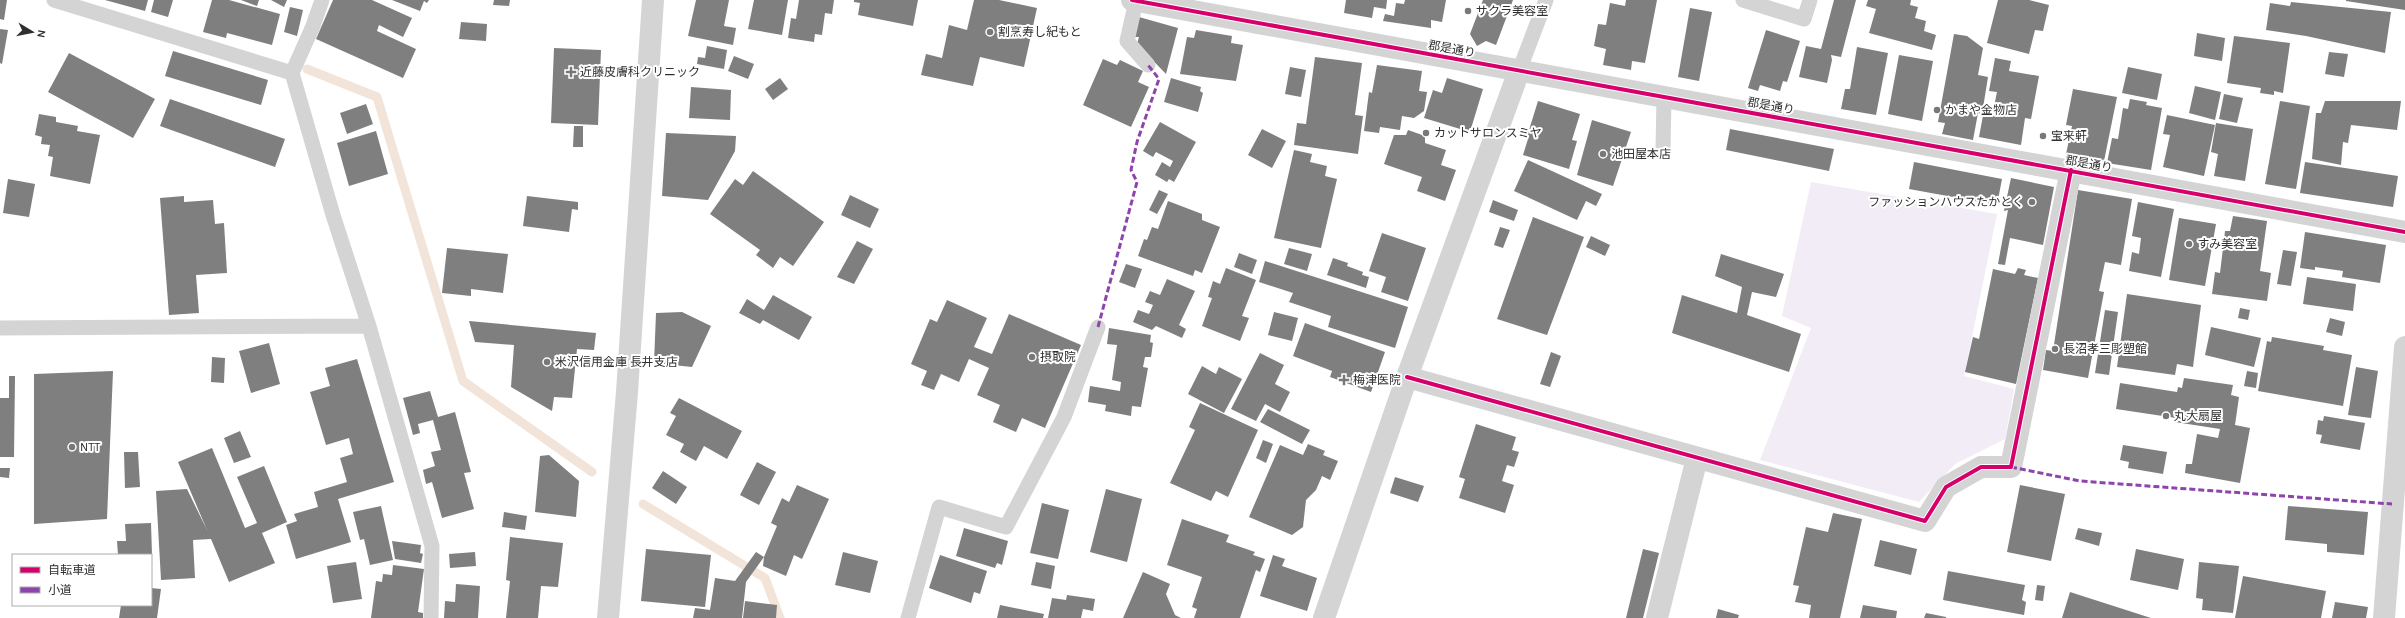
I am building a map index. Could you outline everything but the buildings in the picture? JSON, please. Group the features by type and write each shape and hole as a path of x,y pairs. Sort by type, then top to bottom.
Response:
{"street":[{"path":"608,618 627,392 653,0"},
{"name":"郡是通り","path":"1134,0 2405,232"},
{"path":"1324,618 1407,377 1519,71"},
{"path":"1407,377 1926,521 1946,487 1981,467 2011,467 2071,170"},
{"path":"2384,618 2405,346"},
{"path":"1657,618 1697,458"}],"lane":[{"path":"54,0 292,73"},
{"path":"322,0 313,26 292,73 333,215 369,326 432,546 431,618"},
{"path":"1134,0 1127,41 1148,65"},
{"path":"1519,71 1546,0"},
{"path":"1743,0 1804,19 1810,0"},
{"path":"1663,149 1664,97"},
{"path":"0,328 369,326"},
{"path":"908,618 939,507 1006,527 1064,417 1098,327"}],"shaded area":[{"path":"1811,182 1997,214 1964,376 2014,389 2005,439 1955,464 1919,502 1760,460 1811,328 1782,316"}],"waterway":[{"path":"307,69 377,97 463,381 592,472"},
{"path":"643,504 765,578 780,618"}],"marked path":[{"path":"1098,327 1137,182 1131,170 1137,142 1159,79 1148,65"},
{"path":"2011,467 2080,481 2392,504"}],"cycle path":[{"path":"1132,0 2405,232"},
{"path":"1407,377 1925,521 1946,487 1981,467 2011,467 2071,170"}],"place":[{"name":"サクラ美容室","path":"1468,11"},
{"name":"割烹寿し紀もと","path":"990,32"},
{"name":"近藤皮膚科クリニック","path":"571,72"},
{"name":"かまや金物店","path":"1937,110"},
{"name":"カットサロンスミヤ","path":"1426,133"},
{"name":"宝来軒","path":"2043,136"},
{"name":"池田屋本店","path":"1603,154"},
{"name":"ファッションハウスたかとく","path":"2032,202"},
{"name":"すみ美容室","path":"2189,244"},
{"name":"長沼孝三彫塑館","path":"2055,349"},
{"name":"摂取院","path":"1032,357"},
{"name":"米沢信用金庫 長井支店","path":"547,362"},
{"name":"梅津医院","path":"1344,380"},
{"name":"丸大扇屋","path":"2166,416"},
{"name":"NTT","path":"72,447"}]}
